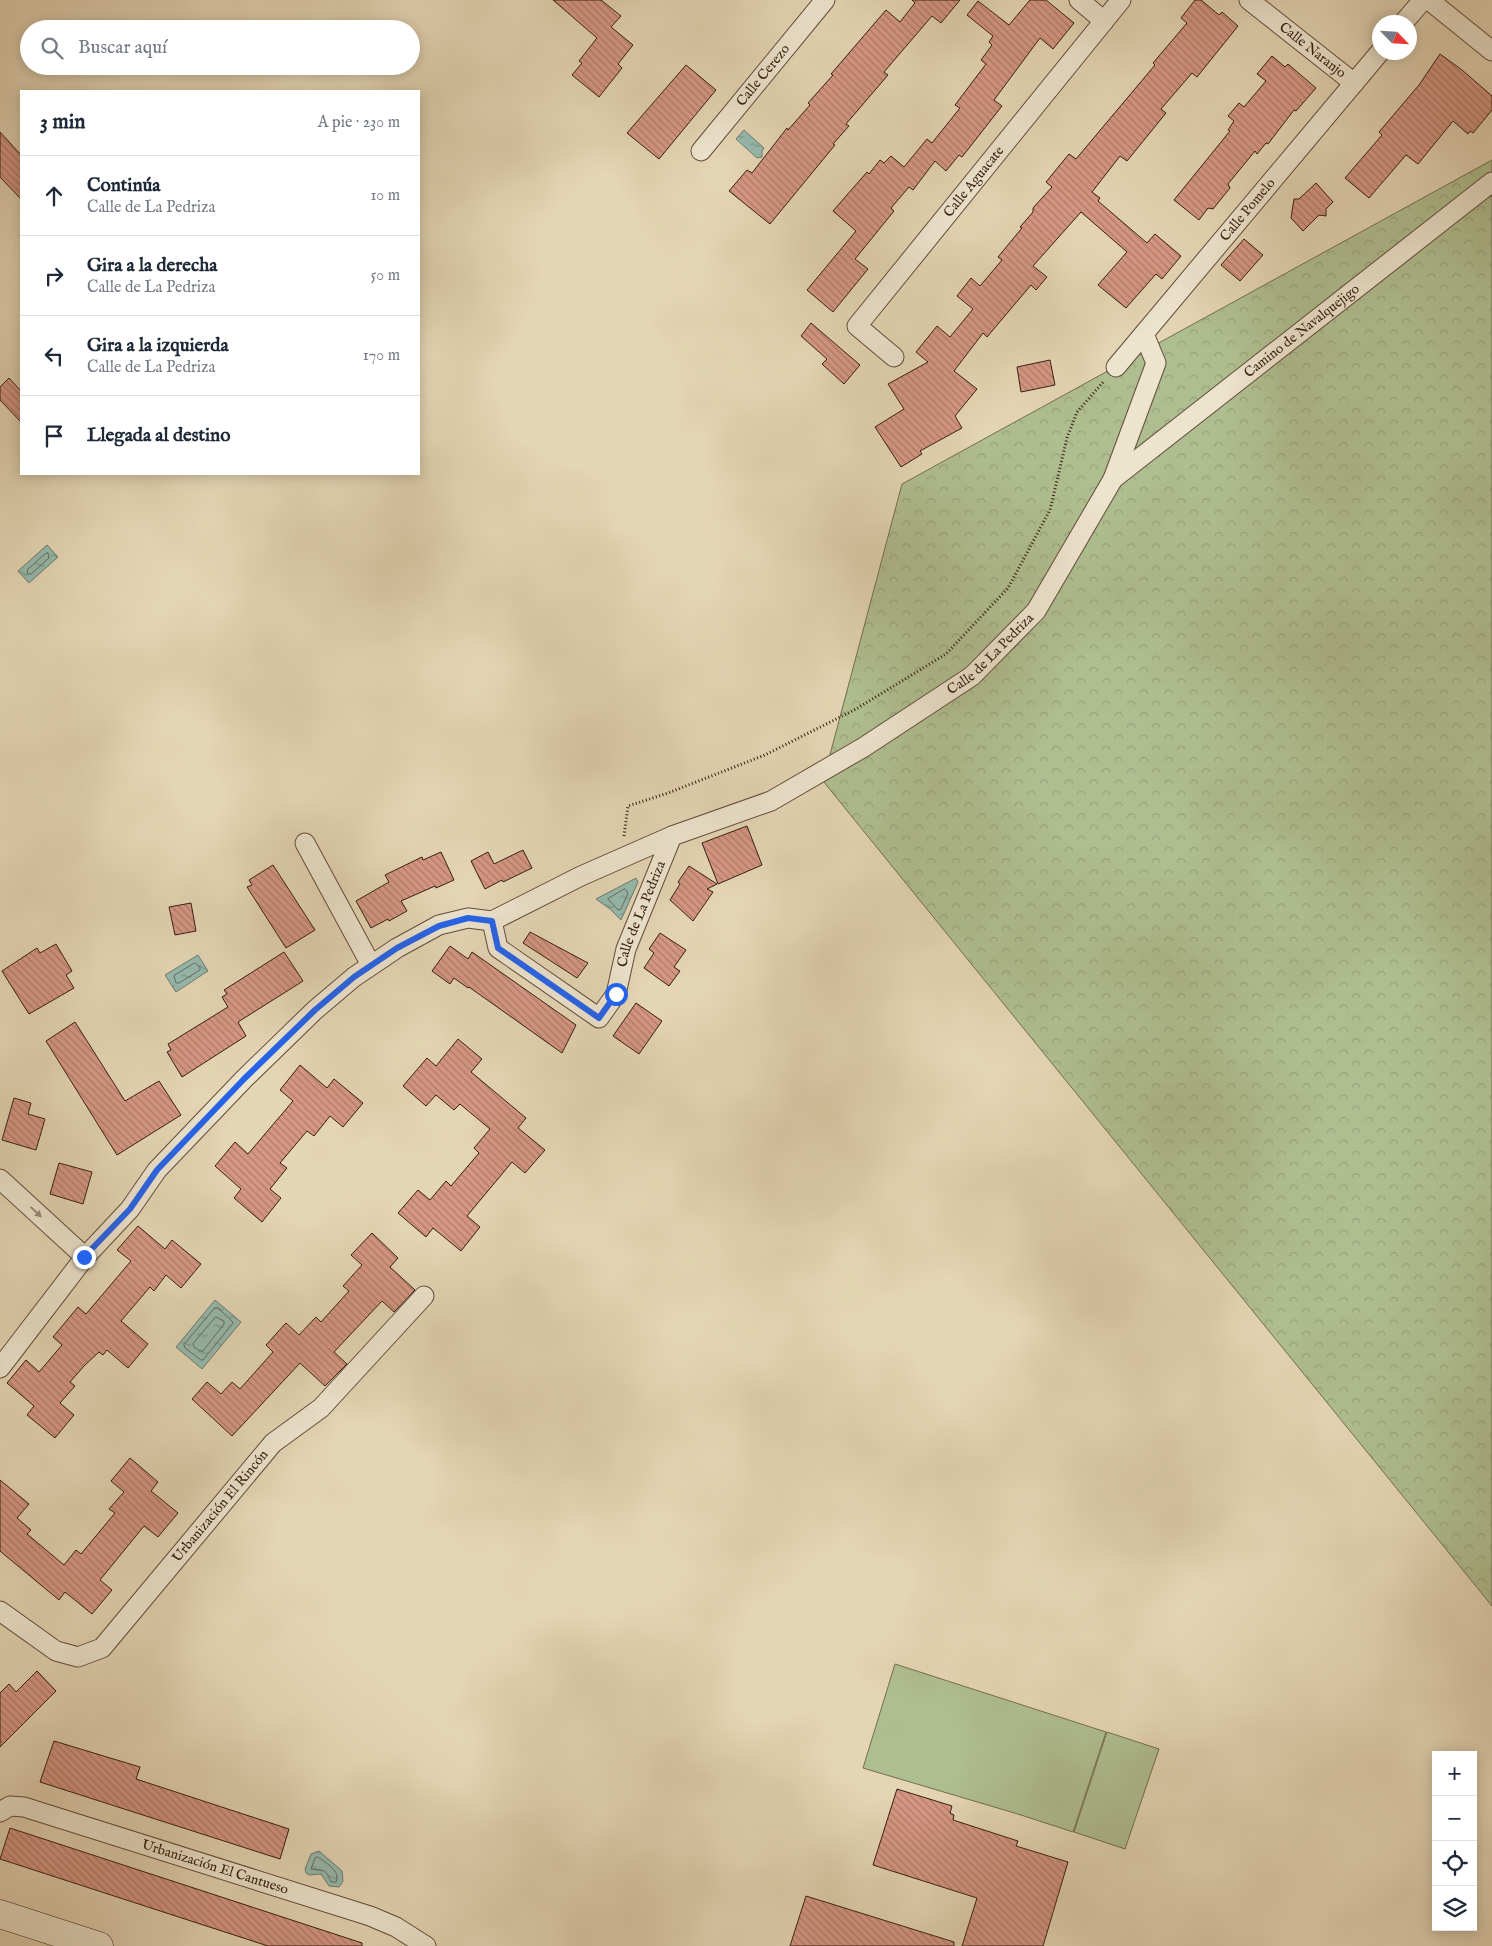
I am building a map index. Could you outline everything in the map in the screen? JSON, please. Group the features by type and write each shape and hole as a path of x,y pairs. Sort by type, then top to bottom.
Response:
{"main road":[{"path":"0,1914 99,1946"}],"street":[{"name":"Calle Cerezo","path":"701,151 825,0"},
{"path":"1079,0 1104,21"},
{"name":"Calle Aguacate","path":"894,357 857,326 1121,0"},
{"name":"Calle Naranjo","path":"1249,0 1354,83"},
{"path":"1410,15 1423,0"},
{"path":"1428,0 1492,52"},
{"name":"Calle Pomelo","path":"1116,367 1373,60"},
{"name":"Camino de Navalquejigo","path":"1113,480 1492,182"},
{"name":"Calle de La Pedriza","path":"672,836 626,949 616,994 599,1018 498,948 492,921 581,876 672,836 771,802 864,747 972,676 1036,611 1113,480 1156,363 1144,334"},
{"path":"305,843 371,965"},
{"path":"0,1368 84,1257 130,1209 157,1170 244,1079 315,1010 371,965 397,948 439,926 468,918 492,921"},
{"path":"0,1179 84,1257"},
{"name":"Urbanización El Rincón","path":"4,1614 56,1651 78,1657 102,1648 273,1442 321,1408 424,1296"},
{"name":"Urbanización El Cantueso","path":"0,1812 10,1806 24,1808 343,1907 396,1927 426,1946"}],"path":[{"path":"621,858 628,806 668,793 765,755 856,709 946,654 1008,588 1050,510 1067,438 1077,412 1116,367"}],"green space":[{"path":"1492,160 1492,1606 823,781 902,484"},
{"path":"895,1664 1106,1732 1073,1832 863,1768"},
{"path":"1107,1732 1159,1749 1125,1849 1074,1832"}],"water":[{"path":"744,130 764,148 762,157 757,158 736,139"},
{"path":"47,545 58,557 29,583 18,571"},
{"path":"636,878 638,882 621,920 596,899"},
{"path":"198,955 208,971 176,992 165,975"},
{"path":"215,1300 241,1322 202,1369 176,1347"},
{"path":"319,1851 342,1871 343,1881 339,1887 329,1886 321,1874 309,1875 306,1873 305,1869 311,1854"}],"building":[{"path":"553,0 601,0 621,16 611,27 633,45 618,64 622,68 599,97 572,75 582,63 579,61 597,38"},
{"path":"912,0 960,0 941,23 932,16 884,72 888,75 846,124 849,126 833,144 835,145 770,224 729,191 747,170 752,173 787,128 788,130 810,105 808,103 833,75 831,74 886,10 900,22 915,3"},
{"path":"1030,0 1046,0 1074,23 1053,49 1040,38 994,100 1002,106 962,157 959,155 946,171 935,161 913,190 909,187 891,208 894,211 855,259 868,269 833,312 807,290 856,231 833,211 880,160 884,163 891,156 904,167 927,139 932,143 960,108 955,105 986,64 981,60 992,45 989,42 993,36 967,15 978,1 1009,25"},
{"path":"1195,0 1201,0 1219,15 1222,12 1238,26 1197,77 1192,73 1161,109 1166,113 1127,161 1120,156 1092,192 1100,198 1098,201 1147,243 1155,234 1181,256 1162,279 1156,274 1126,308 1098,285 1127,252 1081,212 1033,266 1047,277 1036,290 1031,285 987,337 983,333 954,371 977,389 955,416 962,428 920,451 922,454 901,467 875,427 904,409 888,384 928,362 916,352 937,326 950,337 973,309 957,296 971,278 980,286 1002,260 998,257 1022,228 1020,227 1033,212 1033,208 1052,187 1046,182 1069,154 1076,159 1155,65 1153,63 1187,23 1181,18"},
{"path":"1440,54 1492,96 1492,110 1473,133 1470,131 1468,134 1453,121 1418,164 1406,155 1369,198 1345,178 1382,135 1379,132 1419,85"},
{"path":"1272,56 1285,67 1288,64 1316,88 1296,111 1294,110 1268,144 1266,143 1257,154 1255,151 1228,184 1230,188 1213,209 1208,208 1199,220 1174,200 1230,131 1228,130 1234,121 1228,116 1239,103 1244,107 1266,81 1257,74"},
{"path":"686,65 716,90 659,159 627,133"},
{"path":"0,132 20,154 20,198 0,177"},
{"path":"1316,183 1333,202 1326,209 1326,216 1319,215 1303,231 1291,218 1294,199 1299,199"},
{"path":"1244,239 1263,255 1240,281 1221,265"},
{"path":"811,323 860,365 844,384 822,364 827,359 801,336"},
{"path":"1050,360 1055,385 1021,392 1017,367"},
{"path":"9,378 20,390 20,421 0,400 0,387"},
{"path":"747,826 762,865 718,884 702,843"},
{"path":"523,850 532,868 485,889 471,861 488,852 494,864"},
{"path":"441,852 454,880 401,901 407,911 371,928 356,901 389,882 385,875 422,857 423,860"},
{"path":"273,865 315,930 286,948 247,887 252,885 249,880"},
{"path":"689,866 717,884 707,889 713,892 693,921 670,900 680,884 678,882"},
{"path":"191,903 196,931 175,935 169,907"},
{"path":"530,932 588,963 577,978 523,943"},
{"path":"660,933 686,950 674,967 680,971 669,986 644,968 654,953 649,949"},
{"path":"56,944 72,971 66,975 74,988 29,1014 2,971 37,948 40,953"},
{"path":"450,946 468,959 472,952 576,1025 562,1053 469,987 454,978 450,984 432,971"},
{"path":"284,952 303,981 238,1022 246,1036 182,1077 167,1052 171,1050 168,1044 228,1007 222,997 227,994 224,990"},
{"path":"636,1003 662,1021 639,1054 613,1036"},
{"path":"75,1022 125,1101 159,1081 181,1115 117,1155 46,1041"},
{"path":"458,1039 482,1059 471,1072 526,1118 518,1128 545,1150 525,1173 512,1162 467,1216 480,1227 461,1251 433,1228 426,1237 398,1213 418,1190 430,1200 446,1181 451,1186 479,1153 474,1148 490,1129 460,1104 454,1110 436,1095 426,1106 403,1086 427,1058 436,1066"},
{"path":"300,1065 327,1088 334,1079 363,1103 343,1127 330,1116 314,1136 307,1131 280,1163 287,1168 270,1189 281,1198 262,1222 234,1198 241,1189 215,1166 235,1142 248,1154 293,1101 280,1090"},
{"path":"14,1098 31,1103 28,1114 45,1119 36,1150 2,1140"},
{"path":"59,1163 92,1172 83,1204 50,1194"},
{"path":"138,1226 165,1249 172,1240 201,1264 181,1288 166,1275 154,1291 150,1287 121,1321 148,1344 128,1368 107,1350 103,1355 99,1352 84,1366 70,1382 75,1386 60,1403 74,1415 55,1438 27,1415 34,1406 7,1383 26,1360 39,1372 62,1345 53,1337 78,1307 86,1314 131,1261 117,1250"},
{"path":"372,1233 398,1258 390,1267 415,1290 394,1312 382,1301 334,1352 347,1364 325,1386 300,1363 232,1436 192,1399 207,1382 221,1394 232,1382 240,1389 273,1352 266,1345 286,1323 299,1335 316,1317 321,1322 349,1291 343,1286 362,1265 351,1255"},
{"path":"130,1458 158,1482 151,1491 178,1513 158,1537 144,1526 100,1580 112,1590 92,1614 65,1592 59,1600 0,1551 0,1480 29,1504 17,1518 31,1530 27,1534 64,1565 76,1550 81,1554 115,1513 109,1509 124,1492 111,1481"},
{"path":"37,1671 56,1691 0,1747 0,1693 9,1684 16,1692"},
{"path":"54,1741 140,1767 136,1779 289,1829 280,1859 40,1782"},
{"path":"897,1789 952,1806 950,1813 954,1815 953,1820 1018,1841 1016,1846 1068,1862 1043,1946 962,1946 977,1898 873,1865"},
{"path":"10,1828 362,1943 362,1946 268,1946 0,1859"},
{"path":"806,1896 954,1942 954,1946 790,1946"}],"route":[{"path":"84,1257 130,1209 157,1170 244,1079 315,1010 371,965 397,948 439,926 468,918 492,921 498,948 599,1018 616,994"}]}
